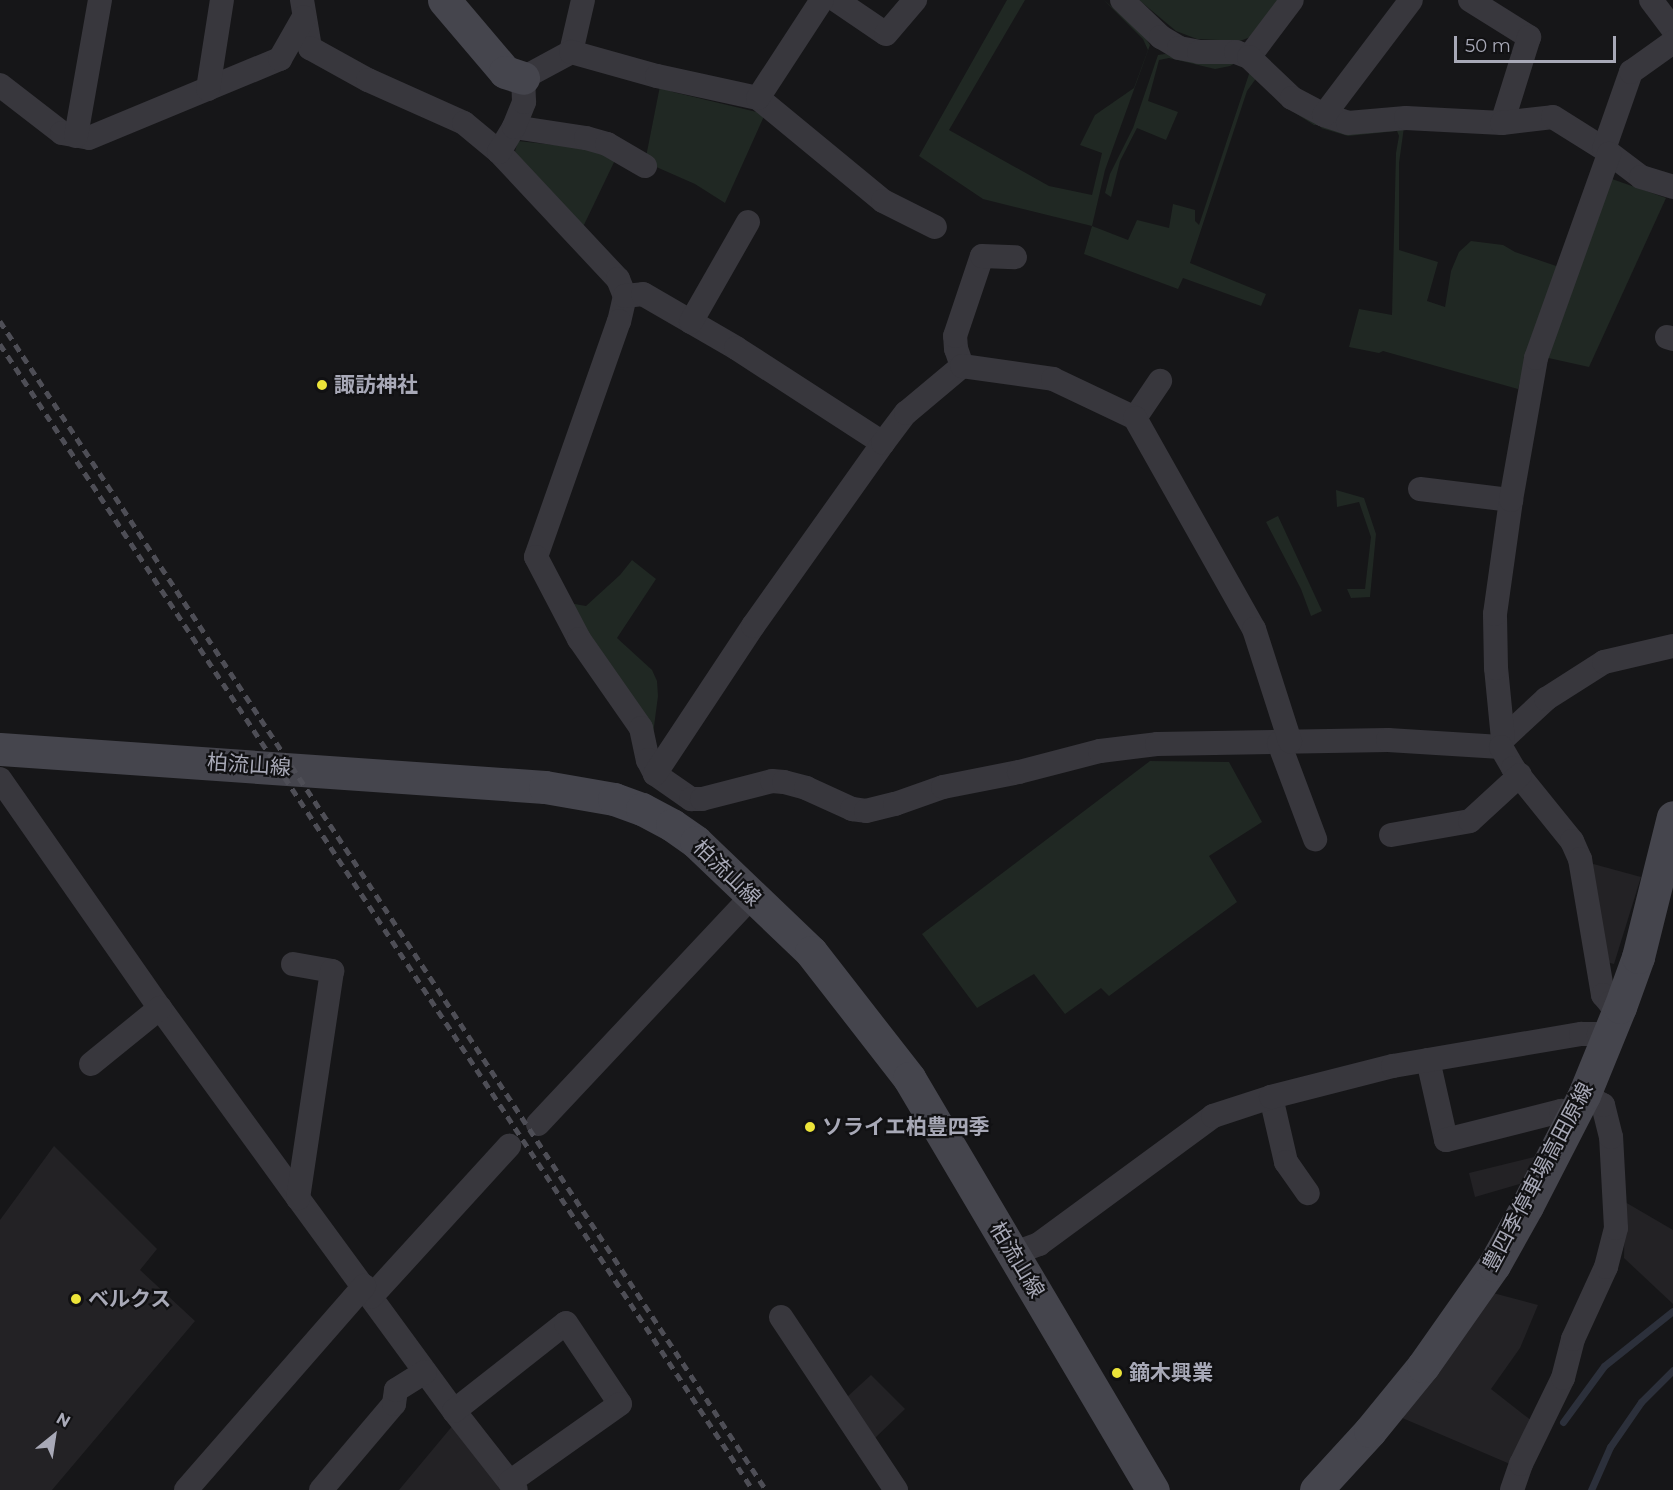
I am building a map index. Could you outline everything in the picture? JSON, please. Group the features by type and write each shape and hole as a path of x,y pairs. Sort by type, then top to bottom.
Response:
{"main road":[{"path":"444,0 505,72 523,78"},
{"name":"柏流山線","path":"0,749 544,787 614,799 642,809 681,812 696,842 810,952 903,1070 1153,1490"},
{"name":"豊四季停車場高田原線","path":"1316,1490 1370,1431 1460,1315 1494,1265 1579,1105 1638,957 1673,817"}],"street":[{"path":"76,136 100,0"},
{"path":"208,89 222,0"},
{"path":"571,52 583,0"},
{"path":"758,98 822,0"},
{"path":"836,0 886,34 915,0"},
{"path":"1122,0 1161,37 1179,48 1199,52 1236,52 1249,57 1292,98 1324,115 1348,123 1406,118 1502,123 1553,117 1641,177 1673,187"},
{"path":"1249,57 1292,0"},
{"path":"1324,115 1411,0"},
{"path":"1470,0 1529,37 1502,123"},
{"path":"1650,0 1673,29"},
{"path":"0,85 62,133 88,138 280,58 303,9"},
{"path":"303,9 310,48 368,80 464,123 499,152 618,279 625,296 537,558 579,639 640,728 648,760 681,812 702,799 772,781 806,788 852,808 866,811 895,804 943,787 1028,770 1100,751 1156,744 1389,740 1502,743 1546,699 1604,662 1673,646"},
{"path":"1620,1007 1610,1003 1603,995 1580,859 1572,841 1520,775 1502,743 1496,668 1495,614 1511,500 1536,358 1631,72 1673,42"},
{"path":"499,152 514,127 524,102 523,78 571,52 657,76 758,98 883,201 935,228"},
{"path":"514,127 586,138 607,144 645,166"},
{"path":"691,322 748,222"},
{"path":"962,366 956,350 955,336 982,256 1015,257"},
{"path":"625,296 643,294 883,443"},
{"path":"655,774 753,626 883,443 906,413 962,366 1053,379 1135,418 1254,629 1315,839"},
{"path":"1135,418 1160,381"},
{"path":"1420,489 1511,500"},
{"path":"1391,834 1470,821 1520,775"},
{"path":"0,779 160,1008 425,1372 454,1411 513,1486 620,1404 566,1323 454,1411"},
{"path":"538,1124 751,897"},
{"path":"293,963 332,971 298,1198"},
{"path":"91,1064 160,1008"},
{"path":"1012,1254 1039,1244 1213,1116 1271,1097 1393,1066 1581,1034 1599,1034 1608,1037"},
{"path":"1428,1060 1446,1140 1579,1105 1603,1105 1611,1137 1616,1228 1606,1267 1573,1339 1563,1378 1521,1464 1512,1490"},
{"path":"1271,1097 1286,1162 1308,1193"},
{"path":"186,1490 367,1292 509,1146"},
{"path":"780,1317 896,1490"},
{"path":"321,1490 394,1404 396,1390 425,1372"}],"shaded area":[{"path":"1007,0 1025,0 949,130 1049,186 1092,195 1102,153 1080,145 1095,115 1134,88 1148,50 1143,39 1104,0 1143,34 1150,45 1105,170 1092,226 983,199 919,156"},
{"path":"1139,0 1280,0 1253,36 1240,41 1197,39 1176,31"},
{"path":"1158,55 1237,62 1215,69 1169,58 1159,60 1148,101 1178,112 1166,140 1137,128 1120,161 1111,197 1105,193 1110,174 1133,128"},
{"path":"1248,66 1256,71 1291,107 1319,125 1314,125 1292,111 1257,77 1247,91 1190,263 1266,294 1261,306 1183,278 1178,289 1084,254 1092,226 1128,240 1137,220 1169,228 1173,204 1195,210 1195,221 1199,225 1249,74"},
{"path":"660,86 673,92 765,114 725,203 695,184 645,162"},
{"path":"1322,126 1404,127 1399,163 1399,250 1438,262 1427,301 1445,307 1451,271 1459,252 1471,241 1503,245 1515,252 1559,267 1525,362 1518,389 1383,351 1379,353 1349,347 1359,309 1392,315 1396,153 1399,136 1397,131 1348,136 1321,128"},
{"path":"518,141 583,148 616,158 582,229 514,155"},
{"path":"1612,179 1666,198 1589,367 1544,357"},
{"path":"1336,490 1364,498 1376,534 1370,597 1351,598 1347,589 1365,589 1371,537 1359,502 1337,507"},
{"path":"1278,516 1322,611 1311,616 1301,589 1266,522"},
{"path":"632,560 656,579 617,638 652,670 657,681 658,696 653,734 569,603 586,606 620,575"},
{"path":"1150,761 1229,762 1262,822 1209,856 1237,902 1109,996 1101,988 1065,1014 1034,974 977,1008 922,934"},
{"path":"1586,862 1641,877 1614,964 1603,961"},
{"name":"ベルクス","path":"54,1146 157,1249 140,1270 195,1321 52,1490 0,1490 0,1220"},
{"path":"1538,1156 1523,1183 1475,1197 1469,1173"},
{"path":"1625,1202 1673,1230 1673,1304 1624,1258"},
{"path":"1493,1293 1538,1305 1520,1348 1491,1389 1537,1425 1517,1467 1400,1417"},
{"path":"871,1375 905,1409 875,1438 847,1397"},
{"path":"454,1424 506,1490 399,1490"}],"waterway":[{"path":"1563,1422 1604,1366 1673,1311"},
{"path":"1591,1490 1610,1447 1641,1402 1673,1370"}],"railway":[{"path":"0,321 766,1490"},
{"path":"0,344 753,1490"}],"place":[{"name":"諏訪神社","path":"322,385"},
{"name":"ソライエ柏豊四季","path":"810,1127"},
{"name":"ベルクス","path":"76,1299"},
{"name":"鏑木興業","path":"1117,1373"}]}
